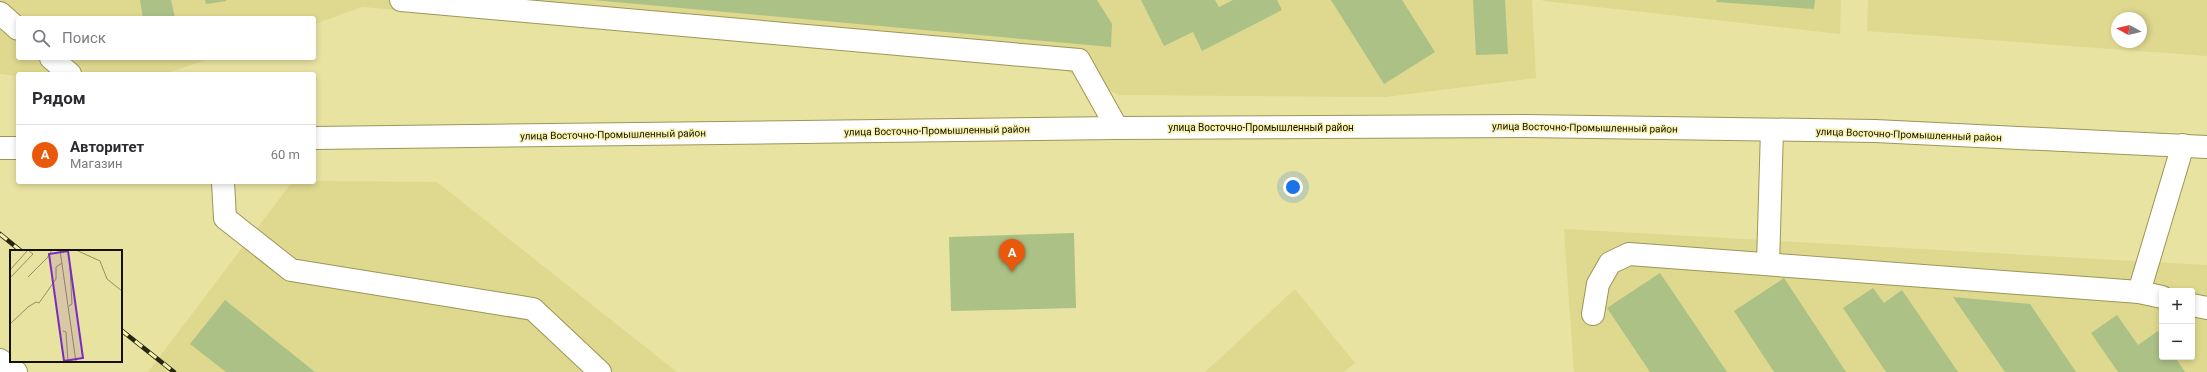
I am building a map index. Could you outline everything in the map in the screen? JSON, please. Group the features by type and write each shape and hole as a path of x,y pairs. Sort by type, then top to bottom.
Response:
{"street":[{"path":"401,0 1079,60 1117,128"},
{"path":"0,13 16,27"},
{"path":"53,60 68,72"},
{"name":"улица Восточно-Промышленный район","path":"316,138 1117,128 1525,126 1874,131 2207,147"},
{"path":"1768,264 1772,130"},
{"path":"2139,292 2183,145"},
{"path":"0,148 16,148"},
{"path":"223,184 225,218 292,270 533,309 600,372"},
{"path":"1592,314 1598,284 1610,263 1629,254 2139,292 2159,296"},
{"path":"2195,306 2207,308"},
{"path":"0,360 16,372"}],"shaded area":[{"path":"0,0 1532,0 1536,78 1385,97 1119,95 1057,67 363,7 316,23 316,16 16,16 16,60 206,60 170,72 16,72 16,76 0,74"},
{"path":"1841,0 1840,34 1543,1"},
{"path":"1868,0 2207,0 2207,56 1867,31"},
{"path":"316,181 437,182 677,372 148,372 290,184 316,184"},
{"path":"1564,229 2207,265 2207,372 1574,372"},
{"path":"1295,289 1355,363 1344,372 1205,372"}],"building":[{"path":"140,0 171,0 175,16 143,16"},
{"path":"205,0 226,0 226,1 206,4"},
{"path":"593,0 1097,0 1112,24 1111,47"},
{"path":"1141,0 1215,0 1219,7 1233,0 1277,0 1282,10 1202,51 1193,32 1164,46"},
{"path":"1331,0 1402,0 1435,52 1384,84"},
{"path":"1473,0 1505,0 1508,54 1476,55"},
{"path":"1717,0 1815,0 1814,9 1716,2"},
{"path":"1074,233 1076,308 951,311 949,237"},
{"path":"1660,273 1727,372 1650,372 1607,308"},
{"path":"1784,278 1846,372 1774,372 1734,311"},
{"path":"1873,288 1884,303 1902,290 1958,372 1886,372 1843,308"},
{"path":"1953,297 2030,304 2076,372 2005,372"},
{"path":"225,300 315,372 226,372 190,344"},
{"path":"2117,315 2138,345 2158,331 2159,360 2177,360 2185,372 2118,372 2091,333"}],"railway":[{"path":"0,234 20,250"},
{"path":"122,331 174,372"}],"place":[{"name":"Авторитет","path":"1012,272"}]}
